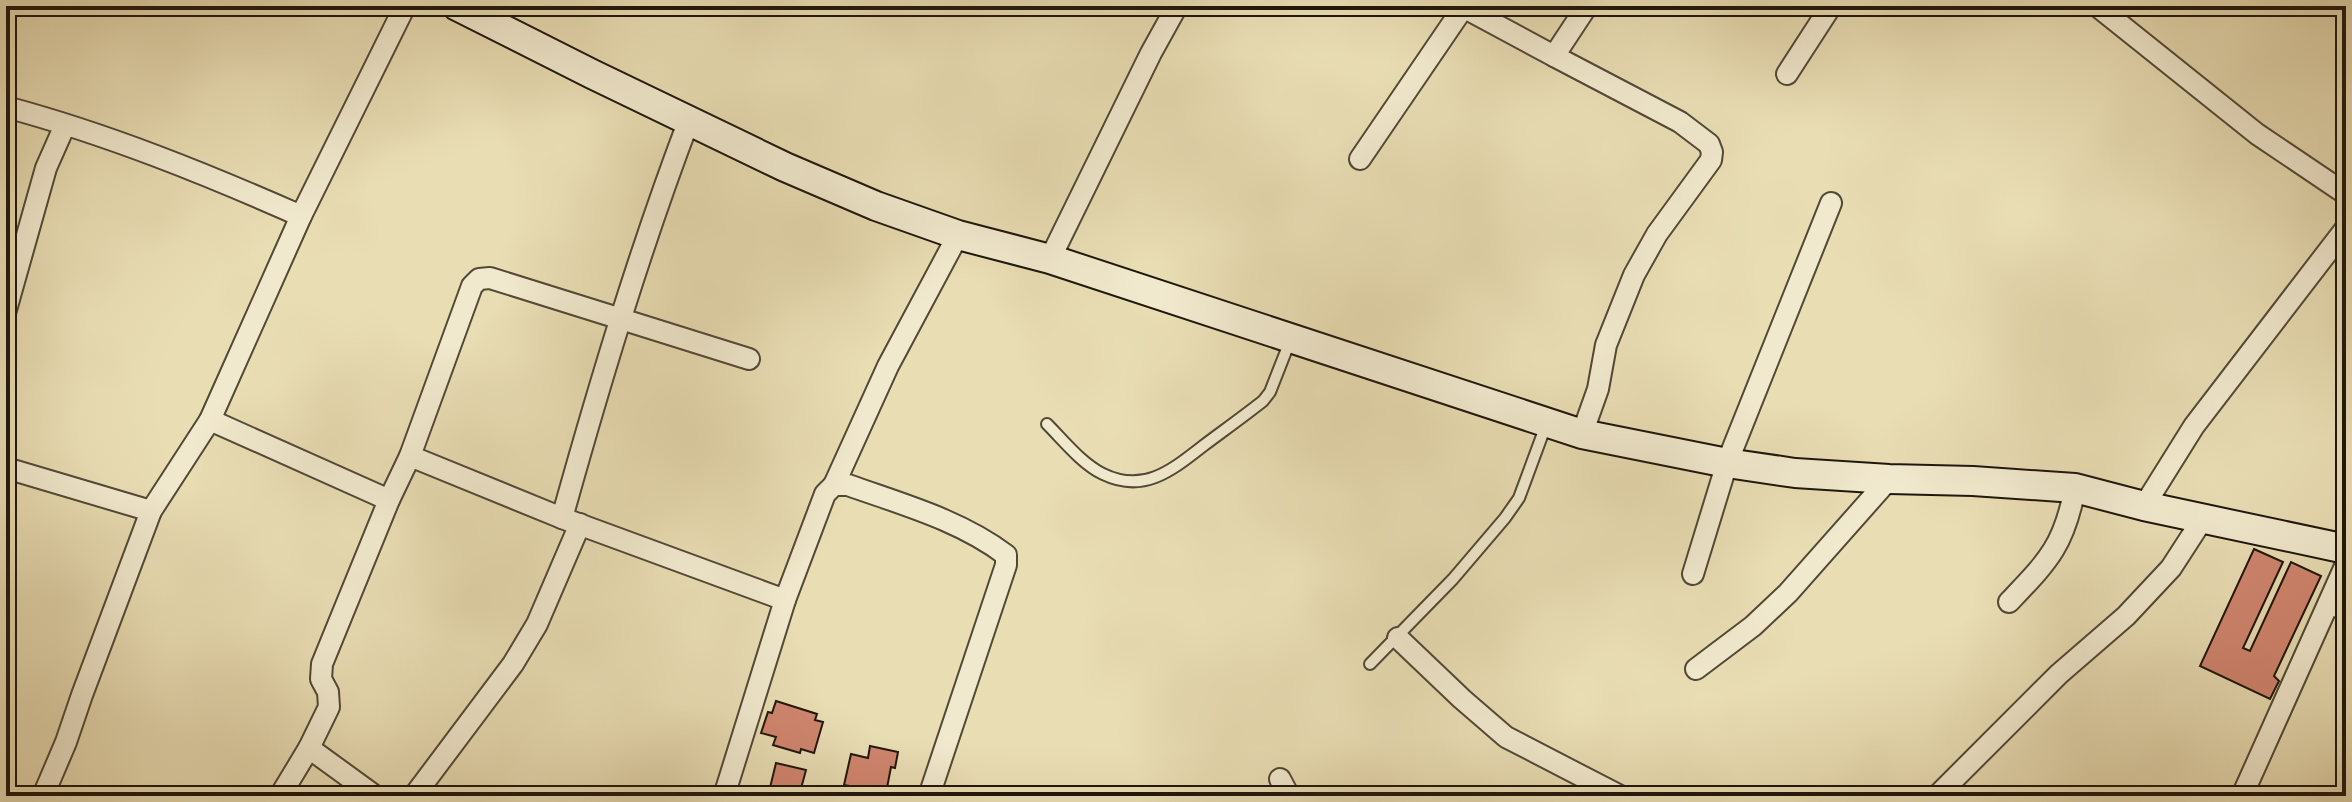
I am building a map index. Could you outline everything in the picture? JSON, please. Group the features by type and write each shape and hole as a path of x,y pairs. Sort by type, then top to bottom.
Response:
{"street":[{"path":"43,796 151,511 210,420 301,216 405,6"},
{"path":"457,6 496,15 689,120 785,167 876,206 958,235 1050,259 1582,434 1727,463 1795,473 2075,488 2144,506 2346,549"},
{"path":"1554,56 1587,6"},
{"path":"1787,74 1831,6"},
{"path":"2097,6 2257,134 2346,194"},
{"path":"1360,159 1462,7 1680,122 1709,144 1711,160 1657,234 1634,275 1606,345 1598,389 1582,434"},
{"path":"1050,259 1173,8"},
{"path":"6,107 170,161 301,216"},
{"path":"414,796 513,664 537,624 571,521 619,320 689,120"},
{"path":"6,310 46,168 65,125"},
{"path":"1693,574 1727,463 1831,203"},
{"path":"2144,506 2194,426 2346,228"},
{"path":"724,796 785,600 825,494 834,485 888,366 958,235"},
{"path":"280,796 329,707 328,692 321,679 322,664 410,456 472,286 479,279 490,278 749,359"},
{"path":"210,420 389,500"},
{"path":"410,456 571,521 785,600"},
{"path":"6,468 151,511"},
{"path":"1696,669 1753,626 1788,593 1889,479"},
{"path":"834,485 848,485 939,518 1006,555 1006,565 929,796"},
{"path":"2009,602 2042,567 2060,542 2075,488"},
{"path":"1937,796 2059,674 2126,616 2171,568 2204,517"},
{"path":"2242,796 2346,564"},
{"path":"1398,638 1506,737 1620,796"},
{"path":"309,748 375,796"}],"lane":[{"path":"1047,424 1100,473 1117,480 1143,481 1159,477 1178,467 1263,401 1270,392 1291,339"},
{"path":"1370,664 1453,579 1505,518 1519,498 1547,423"},
{"path":"2326,608 2346,615"}],"building":[{"path":"2254,549 2283,562 2243,648 2250,651 2291,562 2321,576 2274,676 2279,681 2270,699 2200,666"},
{"path":"776,701 817,714 815,720 823,722 814,753 801,749 800,753 773,745 776,737 761,733 768,712 772,713"},
{"path":"870,746 898,752 895,768 891,767 886,793 844,785 851,754 868,758"},
{"path":"776,763 806,770 799,796 768,796"}]}
